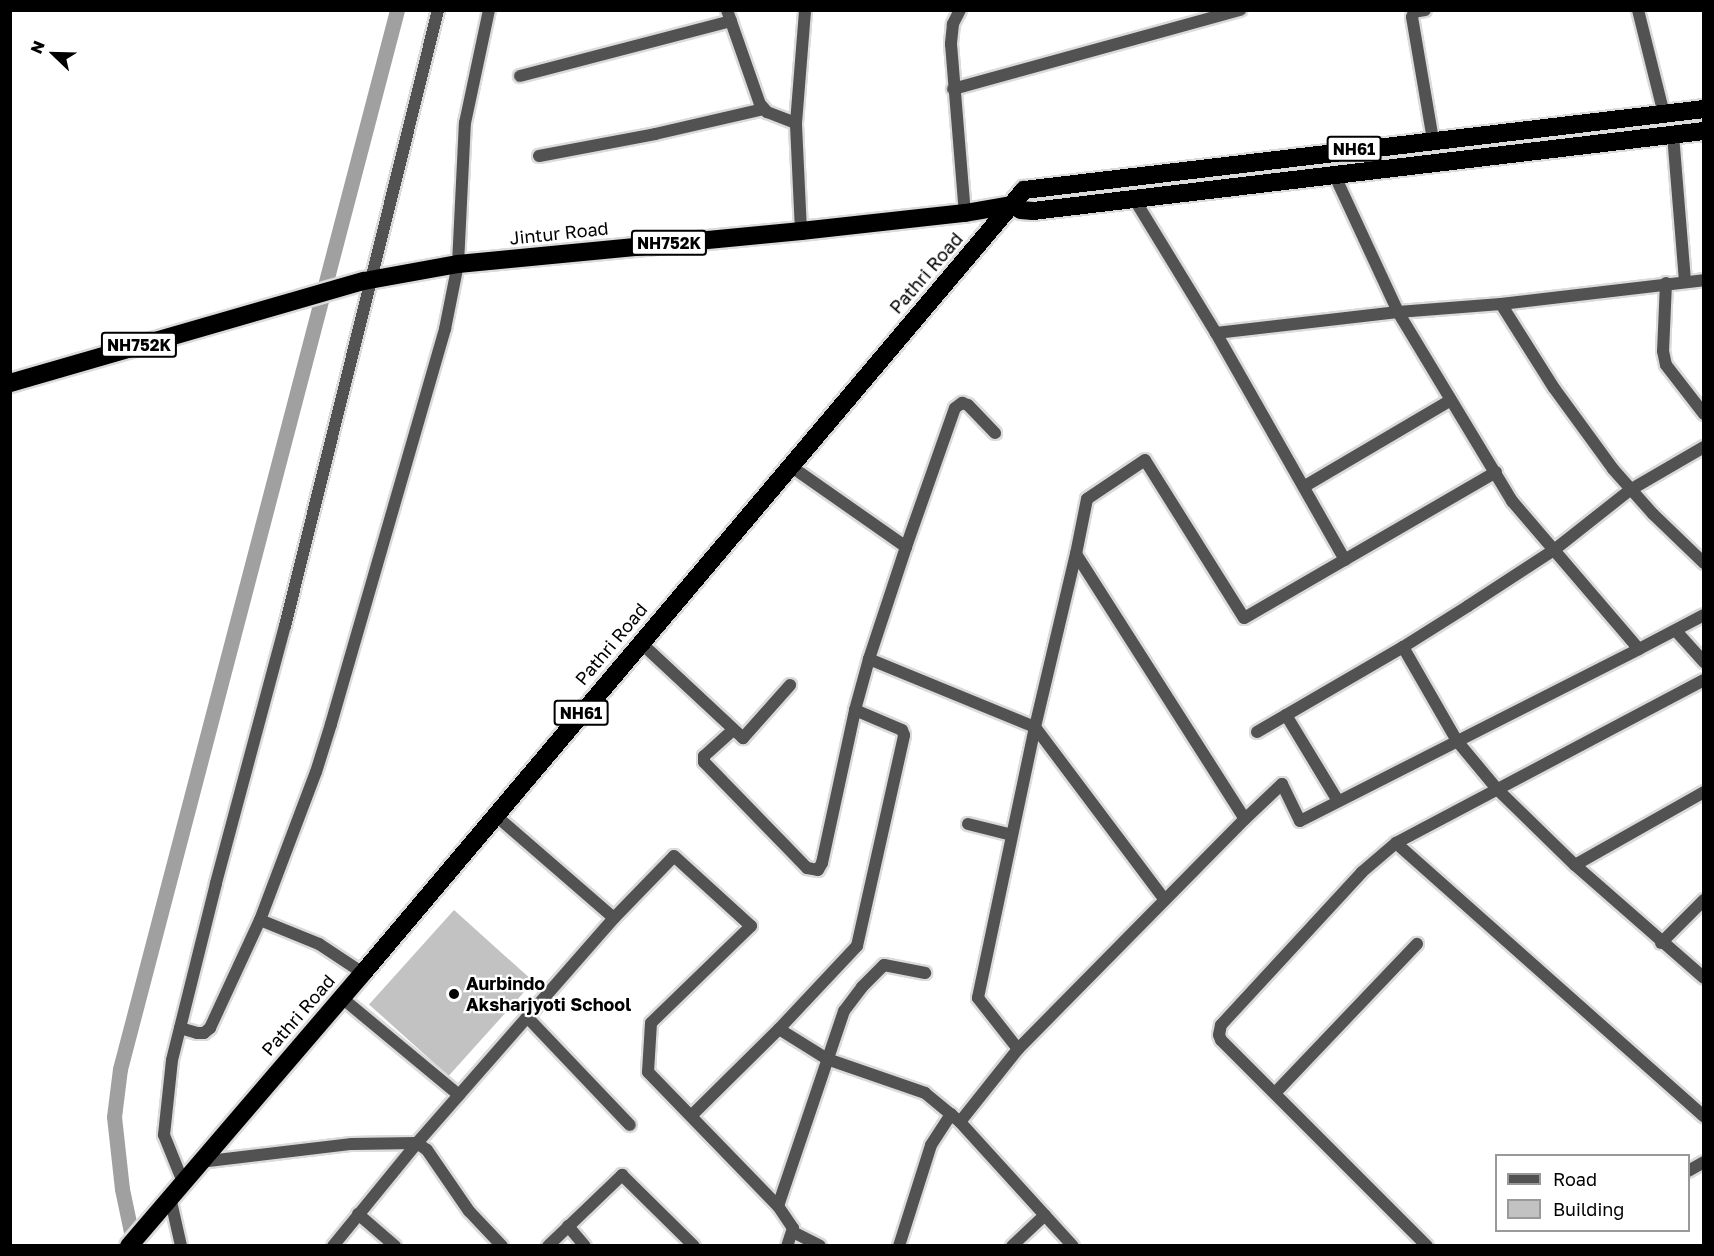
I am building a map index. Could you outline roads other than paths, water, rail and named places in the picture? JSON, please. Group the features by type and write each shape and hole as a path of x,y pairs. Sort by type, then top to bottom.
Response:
{"highway":[{"name":"NH61","path":"1688,133 1028,211 1012,206 1028,189 1704,109"},
{"path":"1685,111 1688,133"},
{"name":"NH752K","path":"970,212 1012,206"},
{"name":"Pathri Road","path":"129,1245 342,998 789,465 1012,206"},
{"name":"Jintur Road","path":"368,279 458,264 801,231 970,212"},
{"name":"NH752K","path":"10,382 368,279"}],"street":[{"path":"183,1182 167,1147 164,1129 171,1069 368,279 438,10"},
{"path":"180,1028 197,1033 210,1028 260,921 316,772 331,724 432,380 458,264 465,123 489,10"},
{"path":"801,231 796,123 805,10"},
{"path":"960,10 952,31 953,89 970,212"},
{"path":"953,89 1240,10"},
{"path":"1425,10 1414,12 1412,17 1433,140"},
{"path":"1638,10 1664,114"},
{"path":"520,76 729,16 763,109"},
{"path":"540,156 655,134 763,109 796,123"},
{"path":"1684,282 1688,133"},
{"path":"1334,174 1398,312 1512,501 1639,649"},
{"path":"1133,197 1216,333 1345,560"},
{"path":"1216,333 1398,312 1501,304 1704,280"},
{"path":"1666,284 1664,351 1666,364 1704,414"},
{"path":"1501,304 1554,388 1630,490 1704,563"},
{"path":"1305,486 1451,400"},
{"path":"733,730 704,756 704,762 807,868 814,871 822,863 855,710 869,659 955,408 962,403 968,405 996,433"},
{"path":"1257,732 1403,647 1554,550 1630,490 1704,447"},
{"path":"1018,1049 978,998 1035,727 1087,499 1145,460 1244,618 1496,472"},
{"path":"789,465 906,547"},
{"path":"1076,554 1245,819"},
{"path":"899,1245 931,1145 1018,1049 1282,784 1300,821 1704,615"},
{"path":"1676,631 1704,662"},
{"path":"640,642 743,738 790,685"},
{"path":"1403,647 1457,741 1497,789 1575,865 1661,943 1704,978"},
{"path":"869,659 1035,727 1164,900"},
{"path":"1427,1245 1221,1040 1219,1035 1221,1025 1362,872 1396,843 1704,680"},
{"path":"692,1115 853,953 860,939 904,735 902,730 855,710"},
{"path":"1286,715 1338,801"},
{"path":"1575,865 1704,792"},
{"path":"495,815 614,918"},
{"path":"968,824 1012,835"},
{"path":"1396,843 1704,1116"},
{"path":"333,1245 417,1143 527,1017 614,918 674,856 750,924 749,930 650,1026 648,1068 650,1076 692,1115 778,1206 794,1232 820,1245"},
{"path":"1661,943 1704,900"},
{"path":"260,921 319,944 363,973"},
{"path":"1275,1093 1417,944"},
{"path":"778,1206 844,1011 880,968 890,965 925,973"},
{"path":"342,998 459,1095"},
{"path":"527,1017 630,1125"},
{"path":"779,1029 827,1059 925,1093 956,1118 1072,1245"},
{"path":"200,1162 352,1144 417,1143 427,1150 469,1211 502,1245"},
{"path":"1690,1170 1704,1162"},
{"path":"548,1245 622,1175 694,1245"},
{"path":"170,1197 182,1245"},
{"path":"358,1214 395,1245"},
{"path":"1012,1245 1045,1215"},
{"path":"568,1226 585,1245"},
{"path":"787,1245 794,1232"}],"waterway":[{"path":"134,1246 122,1189 114,1117 120,1069 397,10"}],"place":[{"name":"Aurbindo Aksharjyoti School","path":"454,994"}]}
